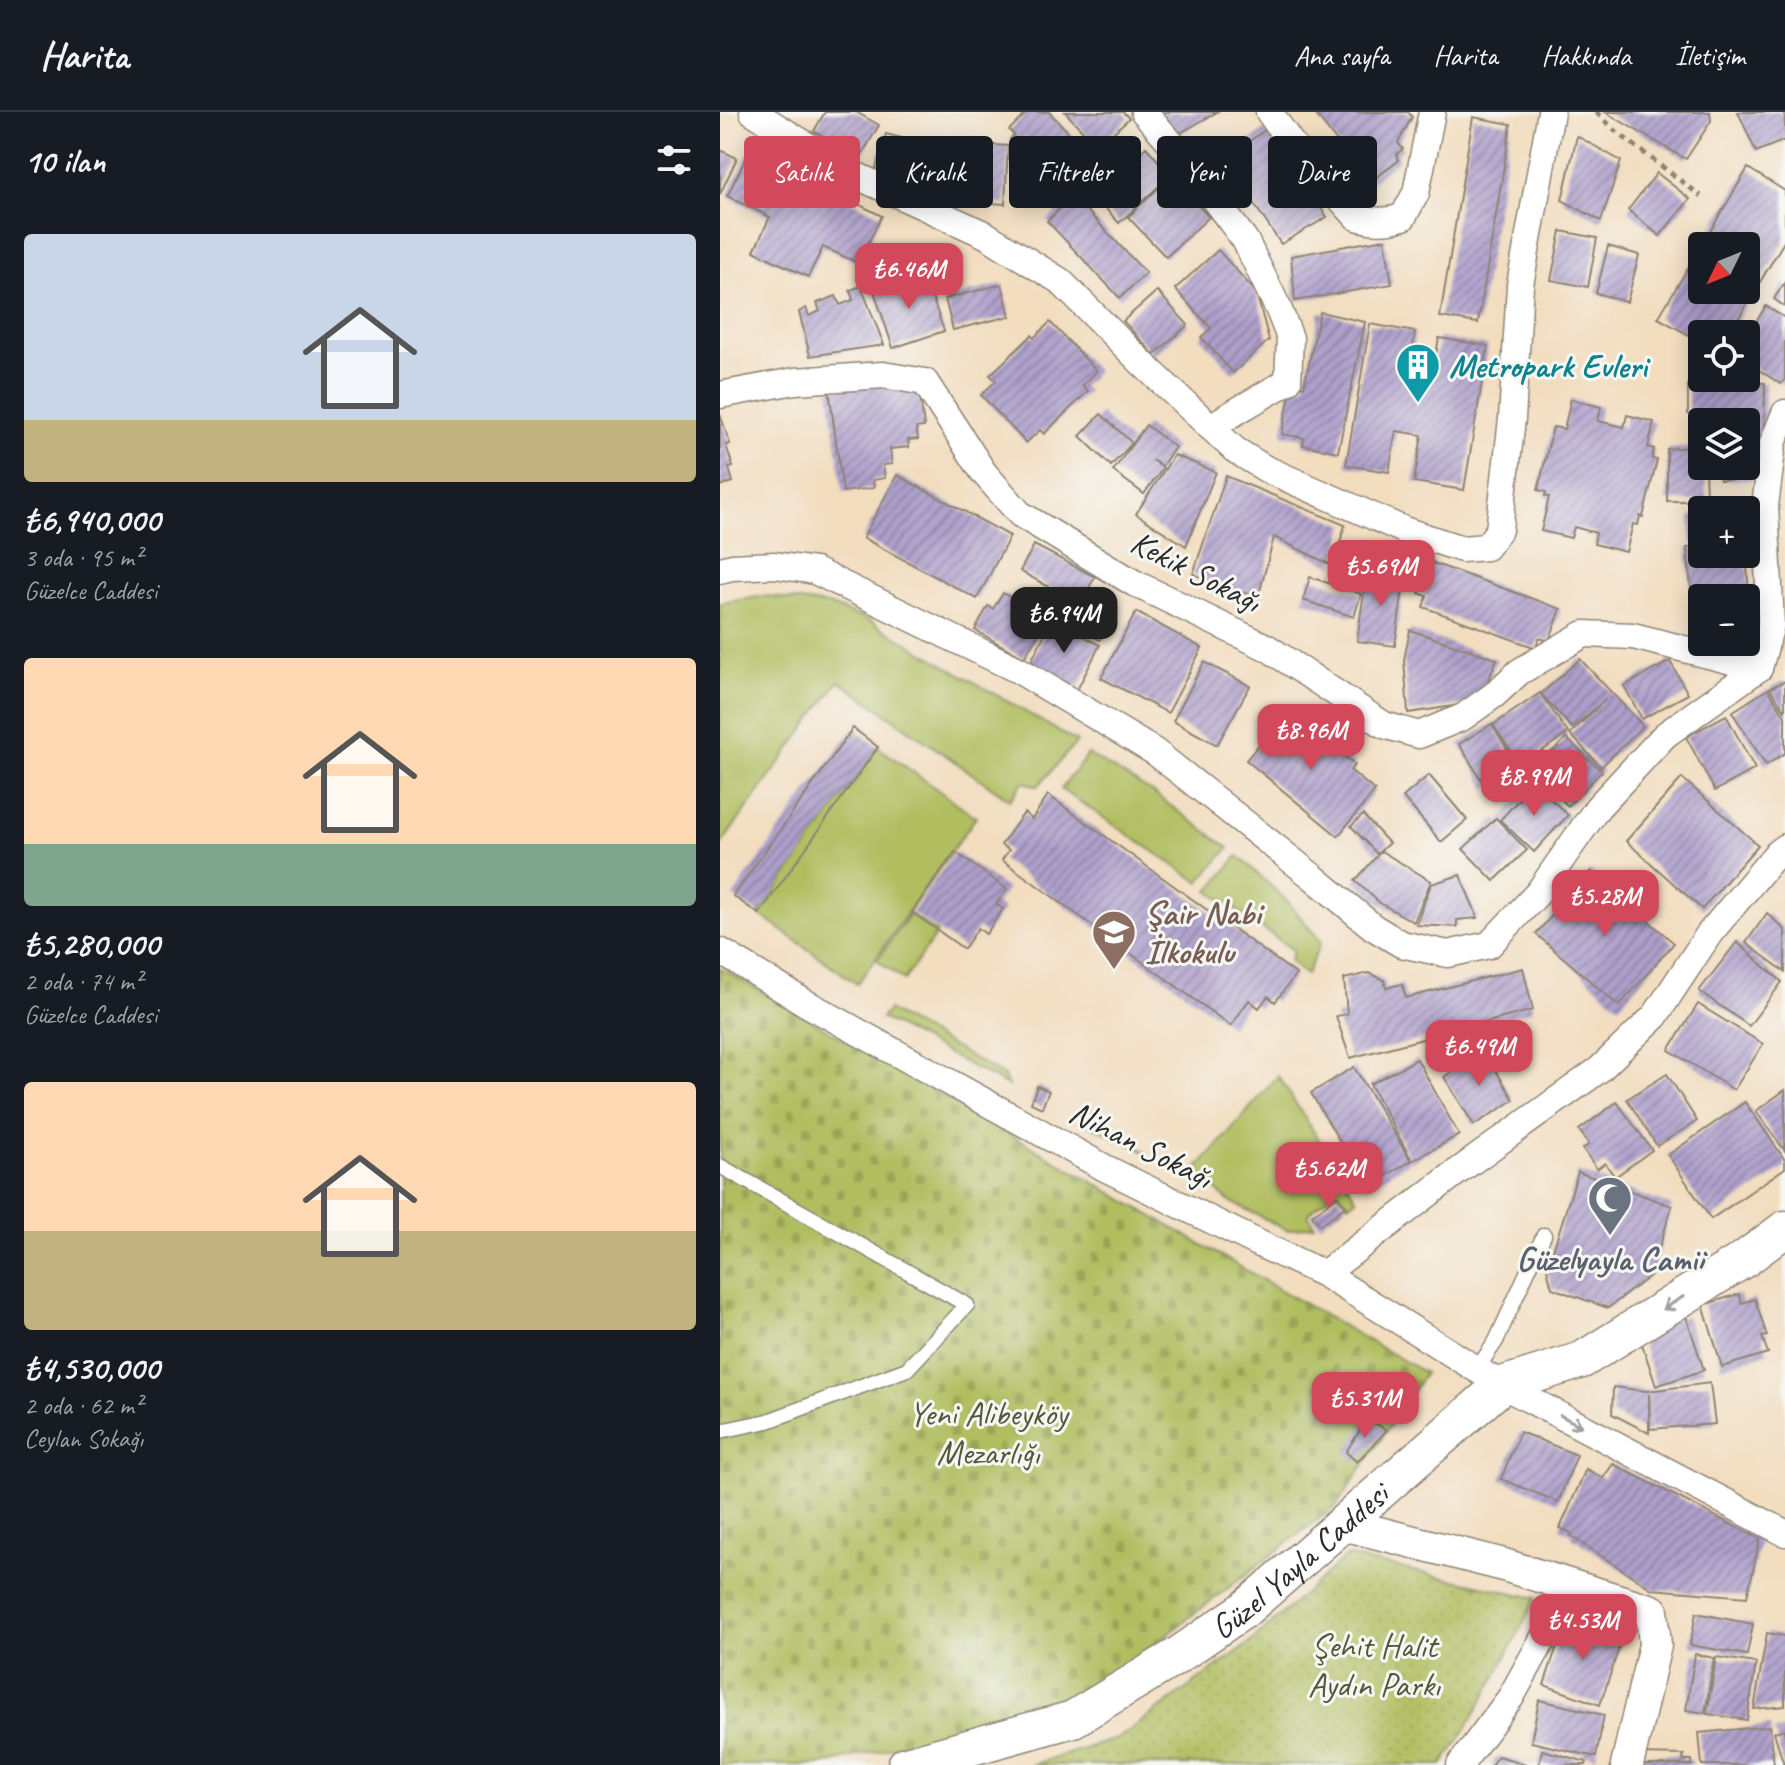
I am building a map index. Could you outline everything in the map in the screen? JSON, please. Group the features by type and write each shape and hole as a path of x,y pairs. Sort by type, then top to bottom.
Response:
{"main road":[{"name":"Güzel Yayla Caddesi","path":"906,1765 1073,1719 1174,1658 1244,1610 1343,1524 1489,1377 1582,1360 1746,1258 1785,1229"}],"street":[{"path":"753,112 855,175 986,235 1060,281 1235,450 1311,490 1404,530 1462,549 1486,547 1499,530 1512,419 1520,285 1544,114"},
{"path":"1144,112 1245,240 1290,338 1288,381 1210,427"},
{"path":"1269,112 1293,146 1357,217 1388,222 1403,217 1416,193 1432,112"},
{"name":"Kekik Sokağı","path":"720,395 795,381 883,375 925,382 984,473 1020,514 1134,583 1268,648 1384,725 1419,735 1463,717 1519,672 1584,634 1633,636 1759,668"},
{"path":"720,570 775,565 815,571 1020,671 1155,752 1373,927 1401,944 1448,954 1489,945 1538,893 1598,807 1665,735 1759,668 1771,625 1765,506 1773,443 1785,413"},
{"path":"1324,1274 1453,1175 1600,1069 1655,1016 1709,934 1785,847"},
{"name":"Nihan Sokağı","path":"726,964 817,1010 1105,1168 1324,1274 1489,1377 1785,1533"},
{"path":"1343,1524 1504,1565 1652,1611 1655,1645 1627,1765"},
{"path":"1460,1765 1511,1697 1572,1586"}],"lane":[{"path":"720,1166 967,1305 907,1369 768,1421 720,1431"},
{"path":"1489,1377 1496,1341 1544,1235"}],"path":[{"path":"1596,112 1618,133 1701,196"}],"green space":[{"path":"765,596 828,605 866,619 1077,742 1038,786 1023,782 1010,800 839,681 720,846 720,603"},
{"path":"878,747 976,817 857,984 759,914"},
{"path":"1088,754 1153,793 1229,848 1199,882 1061,789"},
{"path":"1238,856 1287,901 1321,942 1306,975 1290,962 1293,950 1209,891"},
{"path":"910,914 937,933 904,980 877,960"},
{"name":"Yeni Alibeyköy Mezarlığı","path":"720,968 1425,1373 1337,1505 1073,1706 818,1765 720,1765"},
{"path":"888,1010 1004,1076 1008,1086 881,1018"},
{"path":"1278,1076 1357,1199 1348,1204 1336,1190 1308,1214 1314,1225 1287,1230 1227,1200 1195,1171"},
{"path":"1091,1109 1145,1152 1081,1121"},
{"name":"Şehit Halit Aydın Parkı","path":"1346,1556 1536,1598 1480,1704 1442,1765 1031,1765 1119,1738 1251,1642"}],"building":[{"path":"825,112 856,112 879,125 860,158 860,136 823,136 814,131"},
{"path":"1028,112 1049,112 1072,136 1013,136 1009,130"},
{"path":"1065,112 1123,112 1129,118 1110,136 1088,136"},
{"path":"1158,112 1217,112 1177,135"},
{"path":"1314,112 1408,112 1412,117 1398,143 1403,149 1397,154 1398,161 1377,177 1377,136 1333,136"},
{"path":"1605,112 1710,112 1711,121 1686,159"},
{"path":"1738,112 1785,112 1785,140 1756,152"},
{"path":"1473,117 1511,124 1478,323 1440,317"},
{"path":"1266,129 1271,136 1268,136 1268,208 1321,208 1327,217 1281,244 1252,201 1252,139"},
{"path":"1577,136 1621,161 1601,221 1562,200"},
{"path":"993,145 1008,146 1005,204 993,203"},
{"path":"1146,147 1157,159 1157,188 1141,203 1141,152"},
{"path":"720,150 737,158 720,194"},
{"path":"744,162 744,204 727,196"},
{"path":"1748,168 1785,191 1785,240 1760,282 1760,232 1710,232"},
{"path":"1657,173 1690,199 1660,236 1628,210"},
{"path":"1157,189 1157,208 1201,208 1209,217 1166,257 1128,217 1141,208"},
{"path":"860,205 882,216 858,263 823,247 808,277 754,251 770,217 752,208 860,208"},
{"path":"1061,208 1084,208 1146,273 1120,298 1047,221"},
{"path":"1105,208 1135,208 1119,223"},
{"path":"1561,231 1597,238 1588,287 1551,280"},
{"path":"1385,239 1392,284 1295,301 1291,256"},
{"path":"1608,246 1639,255 1627,302 1596,293"},
{"path":"1218,250 1256,292 1269,340 1233,373 1201,337 1211,328 1175,289"},
{"path":"1688,268 1688,304 1747,304 1737,320 1688,320 1688,334 1658,318"},
{"path":"924,274 944,331 893,348 874,291"},
{"path":"1785,282 1785,307 1774,299"},
{"path":"1002,284 1010,316 953,330 945,299"},
{"path":"861,286 884,345 810,356 799,312 806,308 809,316 820,311 817,303 836,296 840,305 853,300 850,290"},
{"path":"1157,291 1188,325 1154,355 1123,321"},
{"path":"1766,306 1785,318 1785,379 1781,384 1760,371 1760,320 1757,320"},
{"path":"1320,312 1365,322 1338,452 1303,445 1304,438 1282,434 1292,384 1304,387"},
{"path":"1050,322 1097,371 1082,386 1088,391 1044,434 1040,430 1026,443 981,395 996,381 990,375"},
{"name":"Metropark Evleri","path":"1370,324 1415,332 1409,372 1432,376 1439,338 1488,346 1464,490 1414,482 1422,435 1396,431 1389,472 1346,465"},
{"path":"901,381 919,387 924,427 916,428 918,439 908,440 909,447 890,449 892,464 883,465 885,478 873,480 874,488 843,492 829,390"},
{"path":"1760,383 1765,383 1764,439 1760,439 1760,408 1688,408 1688,392 1760,392"},
{"path":"1571,399 1601,407 1598,421 1624,427 1627,415 1654,422 1648,447 1654,449 1652,459 1657,460 1643,517 1640,516 1638,525 1633,524 1626,552 1594,544 1596,533 1574,527 1571,538 1541,531 1549,497 1545,496 1546,492 1538,490 1553,427 1564,429"},
{"path":"720,414 730,444 726,445 733,467 729,468 733,482 720,486"},
{"path":"1101,414 1132,443 1111,466 1080,436"},
{"path":"1146,425 1175,447 1162,466 1152,460 1163,468 1144,494 1113,471"},
{"path":"1688,447 1688,480 1705,480 1706,496 1688,496 1688,501 1667,501 1667,449"},
{"path":"1174,455 1216,472 1186,546 1136,514"},
{"path":"897,475 1010,536 977,599 863,538"},
{"path":"1226,476 1345,525 1333,566 1274,537 1258,598 1193,574"},
{"path":"1034,545 1095,577 1080,604 1020,571"},
{"path":"1430,562 1561,609 1549,641 1539,638 1536,648 1423,607 1427,596 1419,593"},
{"path":"1689,568 1747,568 1748,584 1691,584"},
{"path":"1367,570 1405,575 1395,646 1357,641"},
{"path":"1310,577 1361,594 1354,617 1303,600"},
{"path":"1003,593 1047,619 1024,658 975,630 988,606 993,609"},
{"path":"1085,605 1111,618 1100,640 1074,628"},
{"path":"1136,612 1202,648 1168,713 1101,678"},
{"path":"1052,620 1100,645 1077,690 1029,665"},
{"path":"1410,630 1497,659 1479,702 1408,713 1404,660"},
{"path":"1580,659 1643,726 1601,767 1570,734 1606,699 1572,728 1541,694"},
{"path":"1670,661 1688,694 1642,719 1624,686"},
{"path":"1204,662 1250,686 1217,745 1173,721"},
{"path":"1785,681 1785,711 1770,688"},
{"path":"1768,689 1785,716 1785,753 1766,765 1732,712"},
{"path":"1540,693 1568,733 1521,765 1493,725"},
{"path":"1288,709 1355,765 1350,770 1375,791 1338,836 1246,760"},
{"path":"1726,715 1755,769 1715,791 1686,737"},
{"path":"1492,724 1519,769 1487,789 1459,744"},
{"path":"853,728 878,747 759,914 733,896"},
{"path":"1566,738 1602,771 1568,806 1533,772"},
{"path":"1429,775 1467,820 1441,842 1403,797"},
{"path":"1682,778 1758,845 1702,909 1626,841"},
{"path":"1534,783 1568,815 1534,852 1500,820"},
{"name":"Şair Nabi İlkokulu","path":"1048,795 1296,974 1275,1002 1268,996 1259,1008 1249,1000 1231,1026 1002,860 1009,850 1001,845 1024,813 1032,819"},
{"path":"1363,815 1389,843 1377,854 1351,826"},
{"path":"1496,818 1527,850 1494,881 1463,849"},
{"path":"1381,851 1431,881 1414,922 1380,903 1355,881"},
{"path":"955,852 1007,889 996,904 1003,909 986,934 978,928 964,949 912,912"},
{"path":"1591,871 1674,943 1619,1006 1536,934"},
{"path":"1460,875 1478,918 1457,920 1457,927 1416,925 1431,884"},
{"path":"1767,913 1785,930 1785,972 1746,943"},
{"path":"1737,942 1782,982 1749,1026 1699,991"},
{"path":"1523,968 1533,1010 1350,1058 1336,1016 1347,1014 1344,979 1369,973 1384,980 1386,988 1402,984 1406,998"},
{"path":"1698,1004 1763,1044 1734,1090 1669,1050"},
{"path":"1484,1051 1514,1100 1474,1125 1444,1077"},
{"path":"1417,1059 1459,1135 1412,1161 1370,1084"},
{"path":"1354,1067 1411,1161 1367,1187 1311,1093"},
{"path":"1667,1074 1697,1121 1657,1146 1627,1099"},
{"path":"1037,1086 1049,1091 1042,1108 1031,1103"},
{"path":"1785,1090 1785,1151 1756,1111"},
{"path":"1617,1102 1652,1150 1615,1177 1605,1163 1597,1169 1583,1149 1589,1144 1579,1130"},
{"path":"1745,1102 1785,1160 1785,1168 1711,1219 1668,1155"},
{"name":"Güzelyayla Camii","path":"1578,1172 1672,1206 1651,1275 1608,1308 1552,1288 1547,1269"},
{"path":"1338,1196 1346,1206 1320,1225 1312,1215"},
{"path":"1739,1294 1742,1303 1755,1299 1767,1336 1762,1337 1768,1353 1722,1367 1703,1305"},
{"path":"1686,1316 1704,1370 1656,1386 1638,1332"},
{"path":"1710,1383 1715,1424 1650,1429 1649,1394 1649,1433 1612,1414 1613,1387 1647,1391"},
{"path":"1367,1419 1387,1430 1357,1462 1346,1452"},
{"path":"1520,1432 1577,1455 1558,1502 1501,1479"},
{"path":"1613,1464 1760,1539 1747,1597 1652,1589 1560,1528 1586,1469 1603,1478"},
{"path":"1696,1613 1753,1624 1747,1655 1690,1645"},
{"path":"1566,1619 1622,1639 1600,1705 1544,1685"},
{"path":"1767,1633 1785,1636 1785,1706 1754,1709"},
{"path":"1695,1654 1714,1658 1705,1713 1686,1710"},
{"path":"1716,1657 1756,1663 1747,1720 1707,1714"},
{"path":"1539,1700 1604,1715 1596,1757 1531,1742"},
{"path":"1770,1726 1774,1765 1702,1765 1699,1733"},
{"path":"1785,1729 1785,1765 1784,1765 1774,1732"},
{"path":"1542,1750 1587,1762 1586,1765 1539,1765"},
{"path":"1639,1754 1684,1755 1683,1760 1692,1760 1692,1765 1639,1765"},
{"path":"1498,1756 1526,1764 1526,1765 1491,1765"}],"place":[{"name":"Metropark Evleri","path":"1418,404"},
{"name":"Şair Nabi İlkokulu","path":"1114,971"},
{"name":"Güzelyayla Camii","path":"1610,1237"}]}
